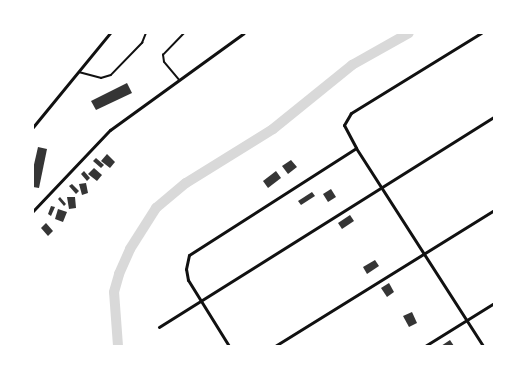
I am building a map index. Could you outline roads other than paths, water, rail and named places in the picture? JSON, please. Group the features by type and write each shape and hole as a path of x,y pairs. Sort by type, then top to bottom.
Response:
{"street":[{"path":"33,127 110,33"},
{"path":"33,212 104,135 244,33"},
{"path":"481,33 351,113 344,122 345,131 483,346"},
{"path":"159,327 494,117"},
{"path":"229,346 188,280 186,265 189,255 196,249 356,148"},
{"path":"275,346 494,210"},
{"path":"425,346 494,303"}],"lane":[{"path":"79,72 101,78 111,75 142,42 146,33"},
{"path":"179,80 164,62 162,55 184,33"}],"waterway":[{"path":"118,346 114,292 119,274 130,249 156,208 186,183 273,129 352,65 409,33"}]}
